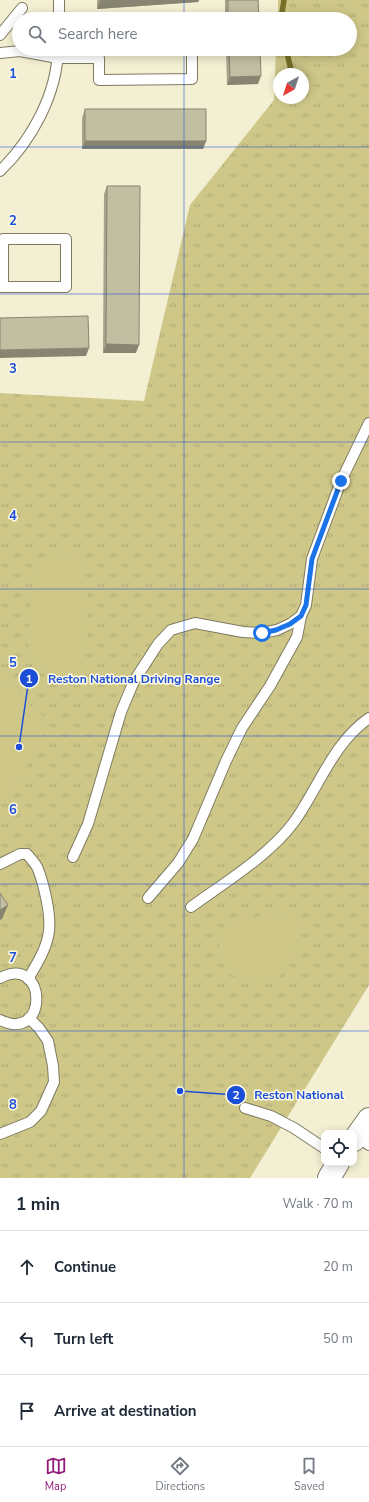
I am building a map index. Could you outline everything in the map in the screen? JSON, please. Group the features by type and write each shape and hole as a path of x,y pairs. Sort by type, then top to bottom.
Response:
{"street":[{"path":"329,1178 336,1166"}],"lane":[{"path":"59,0 59,12"},
{"path":"19,12 22,8"},
{"path":"0,36 12,21"},
{"path":"0,53 12,52"},
{"path":"0,170 24,143 39,119 49,93 57,56"},
{"path":"99,56 99,80 192,79 192,56"},
{"path":"3,239 66,239 66,287 2,287 3,239"},
{"path":"148,898 178,863 192,839 242,728 270,686 297,636 301,616 306,605 312,559 341,481 369,423"},
{"path":"73,856 88,824 121,712 134,681 158,644 171,630 195,623 244,632 262,633 276,630 290,624 301,616"},
{"path":"191,907 276,843 294,822 344,740 357,726 369,718"},
{"path":"0,864 20,854 27,854 38,868 42,881 49,913 49,931 39,961 28,980"},
{"path":"0,978 11,974 20,975 34,986 38,998 36,1008 29,1018 16,1024 0,1020"},
{"path":"0,1134 30,1122 41,1110 54,1082 53,1066 48,1042 39,1028 29,1018"},
{"path":"245,1108 271,1116 321,1146"}],"green space":[{"path":"278,0 369,0 369,985 250,1178 0,1178 0,393 144,401 190,205 273,101 273,104 309,104 309,68 275,68 276,56 357,56 357,12 278,12"},
{"path":"62,553 75,555 80,563 87,592 88,612 87,644 84,661 77,671 71,674 63,675 56,674 48,670 35,661 31,655 28,642 30,606 34,584 44,566 51,559"},
{"path":"0,678 49,721 40,743 29,763 0,801"},
{"path":"282,913 287,914 297,920 300,932 298,944 284,972 276,979 263,981 249,981 232,975 224,964 219,949 220,934 223,928 228,923 240,918 269,916"}],"building":[{"path":"228,0 258,0 259,12 228,12"},
{"path":"229,56 260,56 261,76 230,77"},
{"path":"85,109 206,109 206,141 85,141"},
{"path":"107,186 140,186 139,345 106,344"},
{"path":"88,316 89,348 0,350 0,318"},
{"path":"0,893 8,905 0,910"}],"waterway":[{"path":"282,12 284,0"},
{"path":"288,56 291,68"}],"place":[{"name":"Reston National Driving Range","path":"19,747"},
{"name":"Reston National","path":"180,1091"}],"route":[{"path":"262,633 276,630 290,624 301,616 306,605 312,559 341,481"}]}
